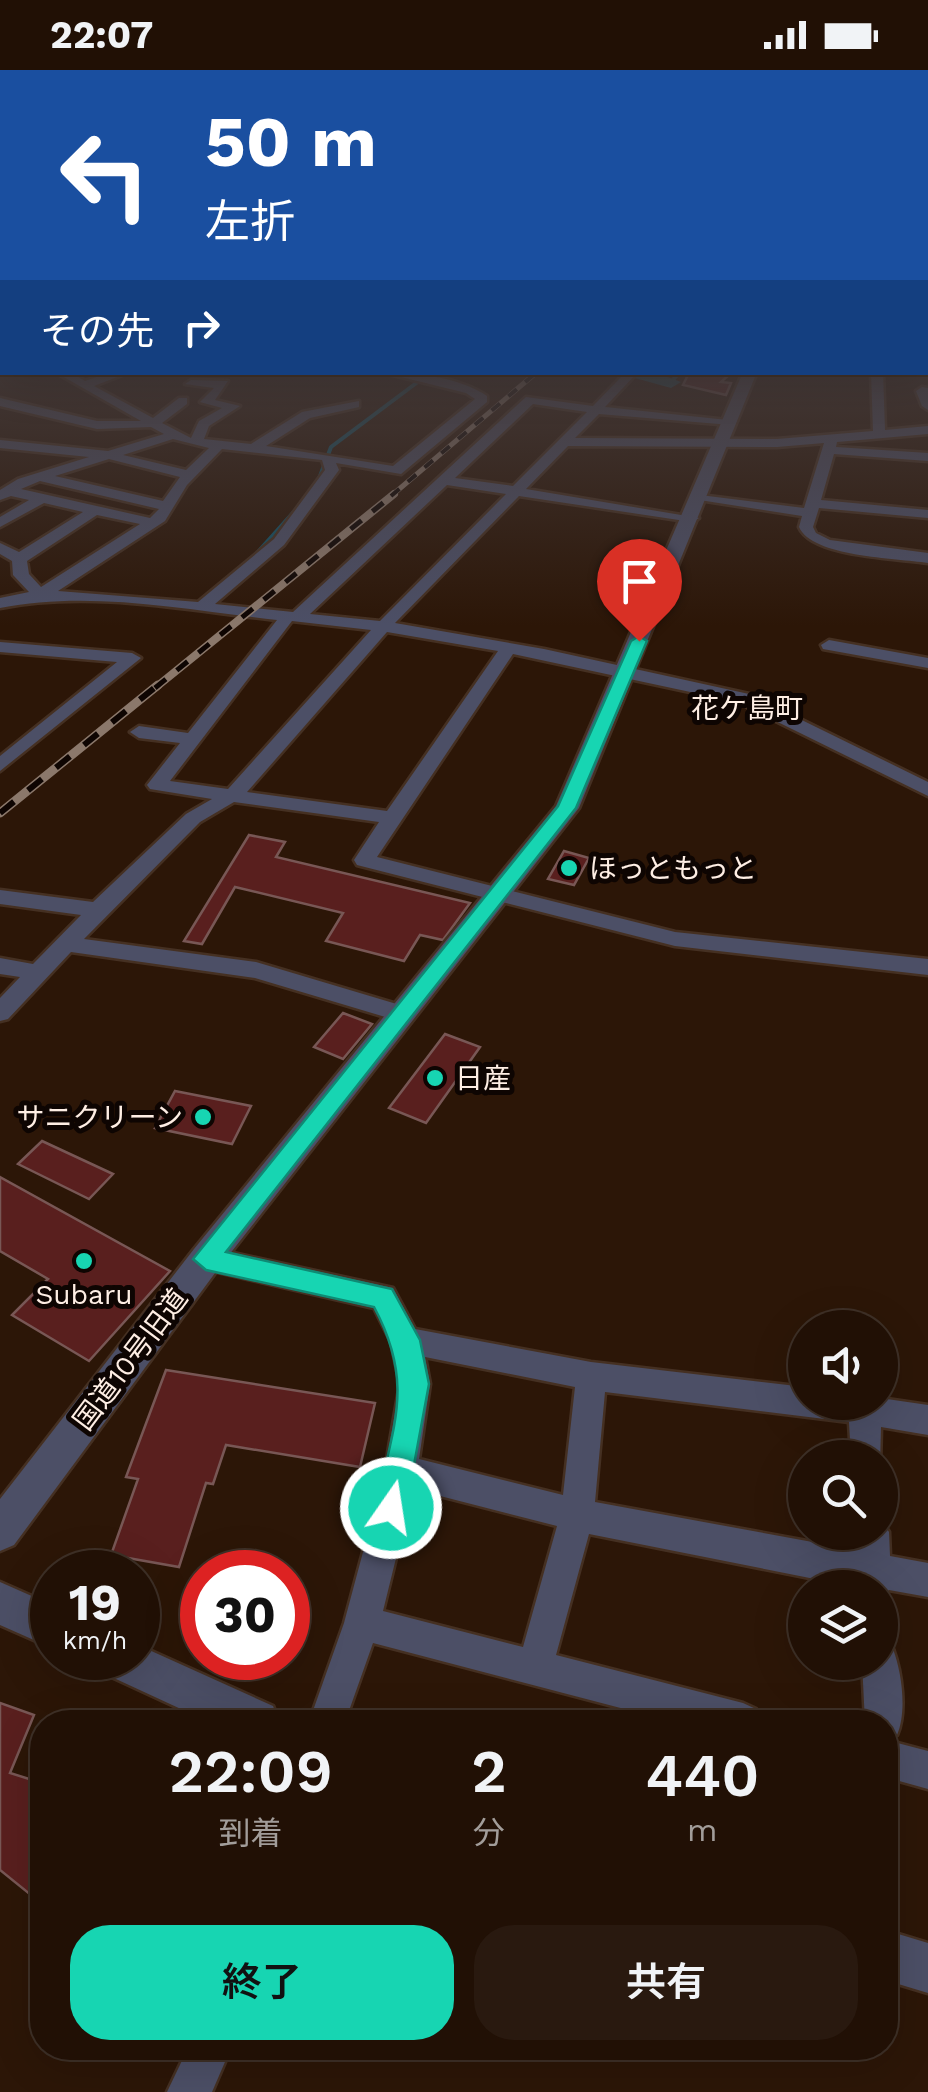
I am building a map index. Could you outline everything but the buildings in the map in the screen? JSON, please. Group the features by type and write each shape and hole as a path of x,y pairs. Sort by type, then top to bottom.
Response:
{"street":[{"path":"4,494 33,479 166,437"},
{"path":"176,437 214,451 299,468"},
{"path":"196,442 198,437"},
{"path":"254,448 271,437"},
{"path":"40,595 154,522 214,451 254,448 396,471 437,437"},
{"path":"391,818 158,785 293,617 489,437"},
{"path":"0,1013 193,818 235,793 383,626 566,437"},
{"path":"561,442 638,437"},
{"name":"国道10号旧道","path":"0,1532 206,1259 567,808 725,437"},
{"path":"773,437 928,457"},
{"path":"830,444 857,437"},
{"path":"0,444 108,455 190,475"},
{"path":"830,444 806,527 810,536 827,544 928,558"},
{"path":"203,606 279,542 332,470 327,457"},
{"path":"0,475 166,506"},
{"path":"442,480 512,493 696,508 928,514"},
{"path":"4,494 154,522"},
{"path":"0,523 40,499"},
{"path":"19,559 95,510"},
{"path":"0,547 19,559"},
{"path":"19,559 21,575 40,595"},
{"path":"0,603 40,595 203,606 383,626 509,647 743,698 928,790"},
{"path":"829,645 928,663"},
{"path":"0,647 132,658 4,758"},
{"path":"509,647 364,860 675,940 928,967"},
{"path":"139,732 193,738"},
{"path":"0,896 99,910"},
{"path":"68,944 256,970 402,1014"},
{"path":"0,966 39,973"},
{"path":"206,1259 383,1297 406,1340 415,1384 400,1470 362,1624 331,1710"},
{"path":"406,1340 591,1376 788,1399"},
{"path":"534,1670 577,1515 591,1376"},
{"path":"898,1414 928,1420"},
{"path":"400,1470 577,1515 833,1570"},
{"path":"898,1579 928,1580"},
{"path":"0,1602 30,1616"},
{"path":"362,1624 695,1710"},
{"path":"160,1677 231,1710"},
{"path":"881,1680 883,1710"},
{"path":"898,1762 928,1770"},
{"path":"898,1959 928,1968"},
{"path":"189,2092 204,2060"}],"waterway":[{"path":"317,484 331,447 344,437"},
{"path":"256,555 306,499"}],"railway":[{"path":"391,496 460,437"},
{"path":"155,688 394,494"},
{"path":"0,813 158,685"}],"place":[{"name":"ほっともっと","path":"569,868"},
{"name":"日産","path":"435,1078"},
{"name":"サニクリーン","path":"203,1117"},
{"name":"Subaru","path":"84,1261"}],"district":[{"name":"花ケ島町","path":"747,708"}],"route":[{"path":"391,1508 415,1384 406,1340 383,1297 206,1259 567,808 639,641"}]}
